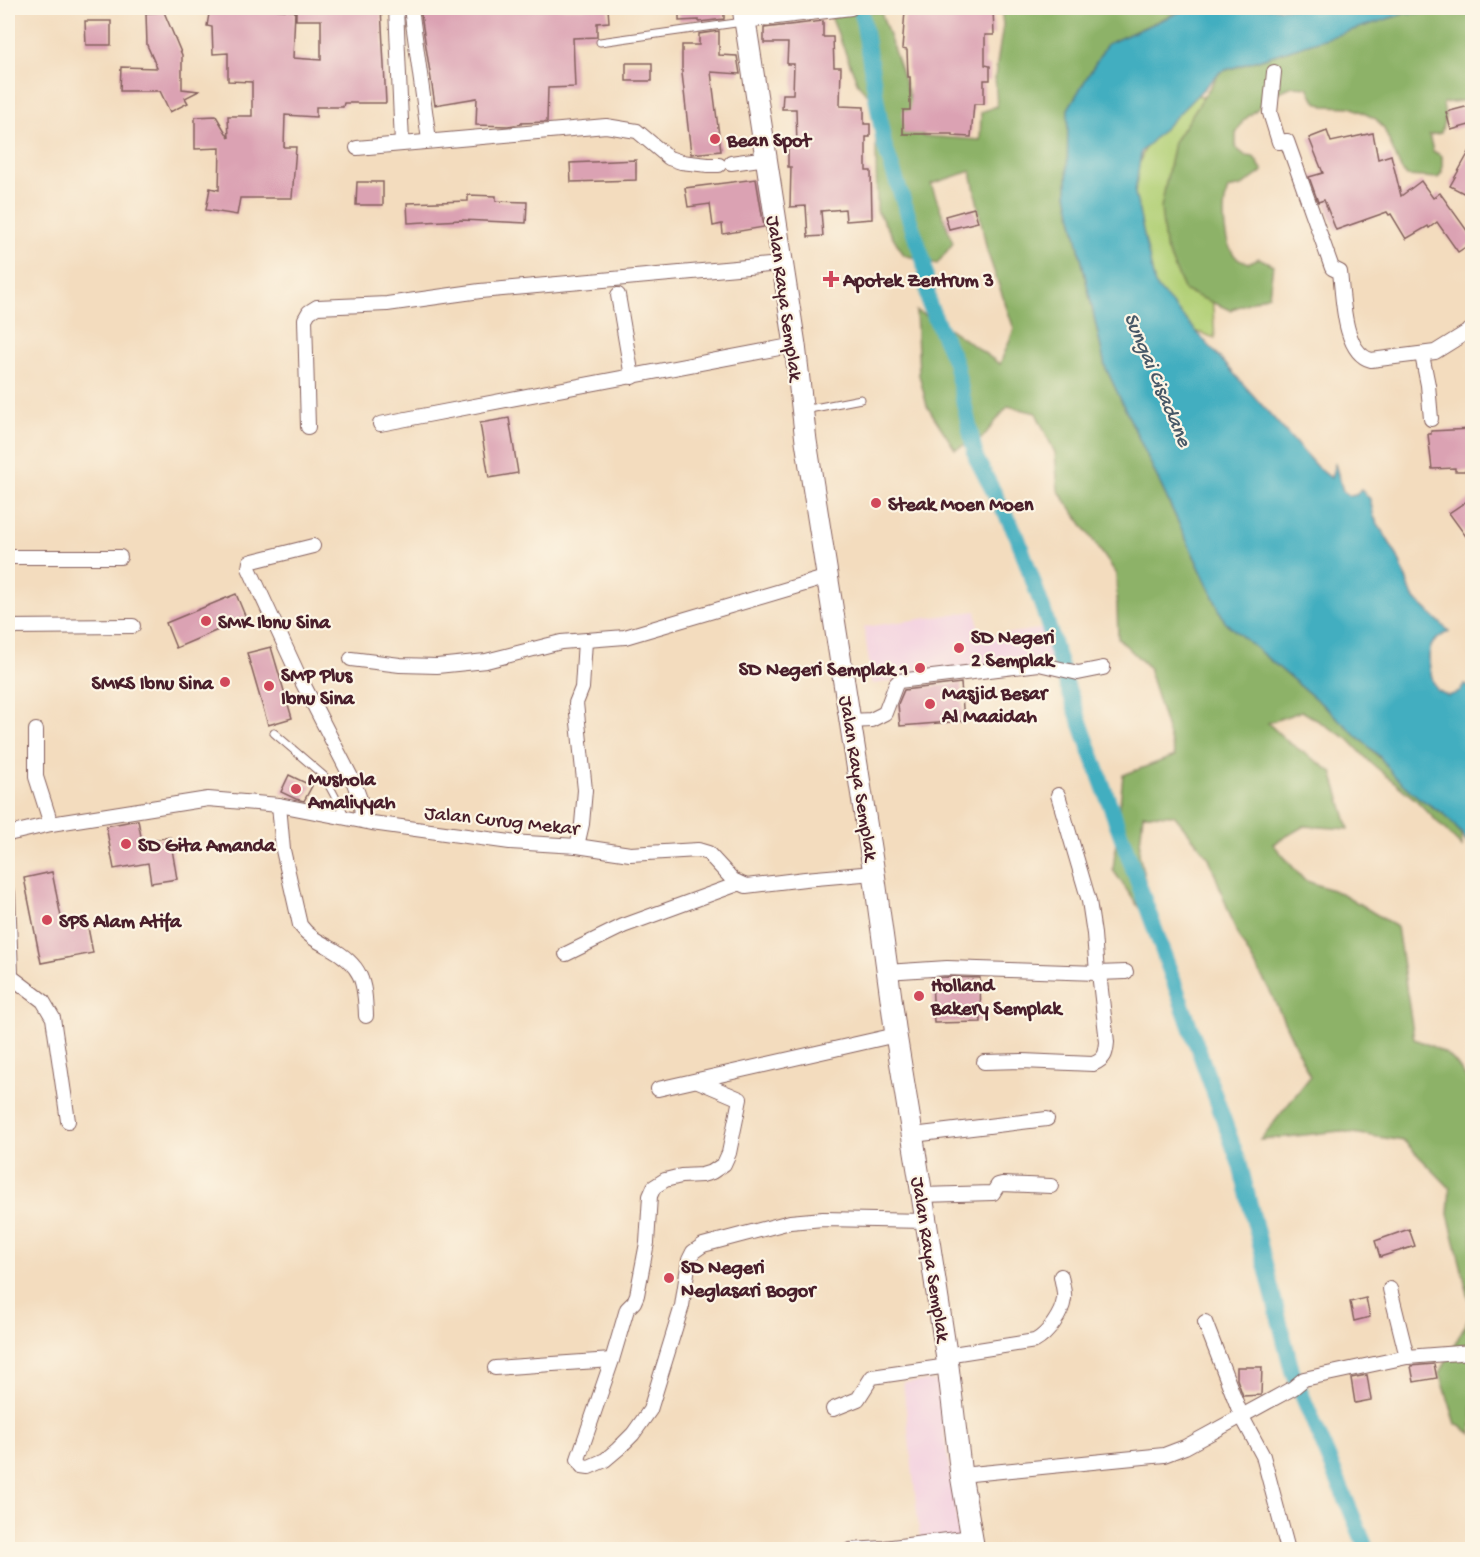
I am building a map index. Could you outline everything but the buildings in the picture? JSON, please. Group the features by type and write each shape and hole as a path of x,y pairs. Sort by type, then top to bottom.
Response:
{"main road":[{"name":"Jalan Raya Semplak","path":"744,14 973,1543"}],"street":[{"path":"396,8 402,143"},
{"path":"411,8 429,140"},
{"path":"744,14 850,8"},
{"path":"1274,72 1270,113 1279,142 1287,141 1332,268 1337,268 1340,272 1346,323 1354,349 1363,358 1371,360 1422,355 1435,352 1473,329"},
{"path":"357,147 606,126 637,131 669,158 681,162 708,165 766,158"},
{"path":"309,427 305,319 309,312 317,308 387,304 480,291 781,264"},
{"path":"618,295 632,377"},
{"path":"380,423 795,345"},
{"path":"1422,355 1431,419"},
{"path":"313,546 250,562 249,568 297,672 354,783 361,802 362,820"},
{"path":"8,557 120,557"},
{"path":"351,659 400,666 437,666 486,661 578,639 585,641 625,637 828,577"},
{"path":"8,627 133,626"},
{"path":"577,846 582,824 585,790 576,702 582,688 585,641"},
{"path":"851,721 879,718 885,713 899,681 1039,664 1078,673 1102,668"},
{"path":"36,730 36,777 51,824"},
{"path":"984,1062 1094,1064 1103,1059 1107,1053 1089,901 1058,795"},
{"name":"Jalan Curug Mekar","path":"8,834 51,824 208,799 279,805 452,835 510,842 577,846 630,854 698,850 710,855 738,884"},
{"path":"279,805 283,850 300,925 306,934 349,960 363,978 366,993 366,1016"},
{"path":"566,954 624,926 738,884 746,886 874,873"},
{"path":"8,893 9,977 43,1001 53,1018 68,1121"},
{"path":"886,972 947,968 1126,972"},
{"path":"658,1089 896,1035"},
{"path":"698,1081 740,1099 729,1153 724,1164 712,1172 665,1180 654,1187 650,1196 642,1276 634,1302 627,1309 578,1459 582,1466 589,1467 605,1460 633,1434 650,1410 682,1306 689,1260 698,1248 790,1222 823,1219 926,1221"},
{"path":"913,1135 1047,1119"},
{"path":"922,1195 993,1192 998,1185 1002,1184 1052,1186"},
{"path":"833,1409 858,1399 872,1377 1035,1341 1042,1337 1061,1311 1065,1297 1061,1276"},
{"path":"1390,1289 1407,1357"},
{"path":"1205,1322 1241,1415 1263,1456 1288,1550"},
{"path":"962,1475 1164,1455 1185,1447 1293,1388 1305,1379 1407,1357 1473,1352"},
{"path":"495,1368 612,1360"},
{"path":"850,1550 973,1543"}],"lane":[{"path":"600,42 744,14"},
{"path":"802,411 861,399"},
{"path":"274,733 324,776 346,817"}],"shaded area":[{"name":"SD Negeri 2 Semplak","path":"976,611 980,637 1048,628 1052,659 872,684 864,627"},
{"path":"937,1381 961,1549 921,1549 903,1382"}],"green space":[{"path":"1001,8 1177,8 1178,12 1107,44 1067,194 1105,366 1225,622 1323,705 1367,745 1419,798 1446,816 1461,833 1462,847 1417,801 1371,763 1348,739 1302,711 1268,723 1287,741 1332,772 1349,829 1304,826 1273,844 1304,880 1343,894 1397,927 1414,1039 1446,1054 1472,1084 1472,1310 1448,1214 1450,1188 1404,1141 1340,1131 1260,1140 1310,1077 1269,989 1237,934 1209,858 1174,815 1143,814 1139,854 1157,934 1113,870 1123,775 1175,756 1148,667 1118,638 1116,573 1058,490 1055,453 1036,413 1008,406 983,437 955,449 927,406 919,375 916,311 941,323 1000,364 1014,329 987,251 971,171 931,184 953,243 937,264 904,255 877,211 875,103 858,84 830,14 881,12 923,136 980,140 981,112 997,106 995,77 1003,25"},
{"path":"1406,13 1472,14 1472,100 1443,103 1445,117 1441,133 1429,135 1433,151 1442,156 1442,172 1438,178 1407,176 1401,169 1384,129 1376,119 1351,107 1324,106 1315,101 1308,87 1293,86 1276,93 1243,121 1236,134 1236,148 1246,156 1254,157 1263,171 1242,186 1228,189 1224,214 1228,243 1236,257 1248,263 1259,258 1273,265 1269,295 1230,310 1185,291 1165,246 1161,208 1174,142 1220,72"},
{"path":"1190,92 1203,97 1178,166 1212,296 1215,338 1155,317 1126,195 1157,120"},
{"path":"1472,1311 1472,1434 1456,1424 1440,1373"}],"water":[{"name":"Sungai Cisadane","path":"1189,8 1472,8 1472,14 1406,13 1220,72 1141,152 1135,193 1155,285 1316,466 1331,478 1335,464 1343,491 1350,496 1356,495 1361,489 1370,499 1374,517 1398,557 1413,597 1449,631 1433,643 1429,654 1430,667 1437,690 1448,696 1460,692 1464,684 1472,689 1472,849 1444,814 1419,798 1395,777 1380,757 1323,705 1225,622 1105,366 1067,194 1068,109 1107,44"}],"waterway":[{"path":"861,8 884,144 924,262 929,304 955,362 976,458 1017,536 1066,683 1240,1165 1292,1371 1367,1550"}],"place":[{"name":"Bean Spot","path":"715,139"},
{"name":"Apotek Zentrum 3","path":"831,279"},
{"name":"Steak Moen Moen","path":"876,503"},
{"name":"SMK Ibnu Sina","path":"206,621"},
{"name":"SD Negeri 2 Semplak","path":"959,648"},
{"name":"SD Negeri Semplak 1","path":"920,668"},
{"name":"SMKS Ibnu Sina","path":"225,682"},
{"name":"SMP Plus Ibnu Sina","path":"269,686"},
{"name":"Masjid Besar Al Maaidah","path":"930,704"},
{"name":"Mushola Amaliyyah","path":"296,789"},
{"name":"SD Gita Amanda","path":"126,844"},
{"name":"SPS Alam Atifa","path":"47,920"},
{"name":"Holland Bakery Semplak","path":"919,996"},
{"name":"SD Negeri Neglasari Bogor","path":"669,1278"}]}
